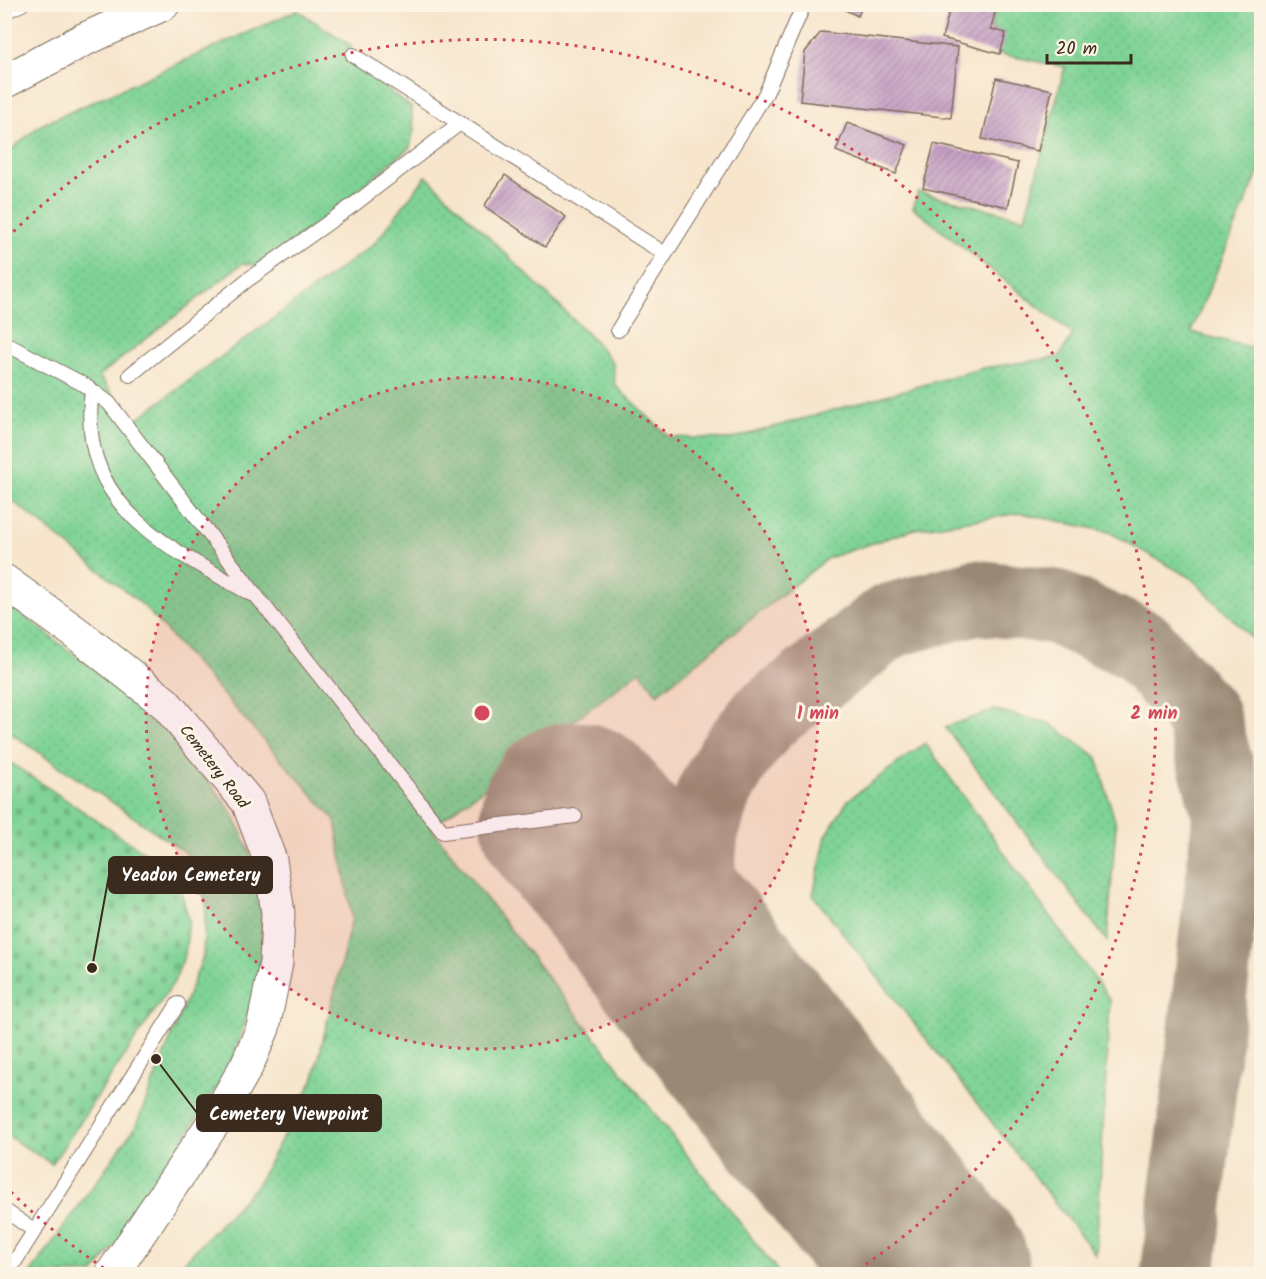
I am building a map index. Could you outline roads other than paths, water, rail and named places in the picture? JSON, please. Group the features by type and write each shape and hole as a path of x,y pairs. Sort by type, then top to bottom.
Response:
{"street":[{"path":"4,82 81,41 163,4"},
{"name":"Cemetery Road","path":"4,581 75,632 165,704 248,802 270,860 278,913 276,963 263,1028 247,1065 206,1135 112,1275"}],"lane":[{"path":"4,12 22,4"},
{"path":"618,330 766,93 804,4"},
{"path":"353,55 665,254"},
{"path":"130,375 246,281 460,123"},
{"path":"4,342 92,391 109,403 258,598 443,832 575,816"},
{"path":"92,391 89,411 91,447 108,487 128,514 156,539 190,562 258,598"},
{"path":"8,1275 178,1004"},
{"path":"4,1210 34,1231"}],"waterway":[{"path":"1262,142 1262,150"}],"place":[{"name":"Yeadon Cemetery","path":"92,968"},
{"name":"Cemetery Viewpoint","path":"156,1059"}]}
